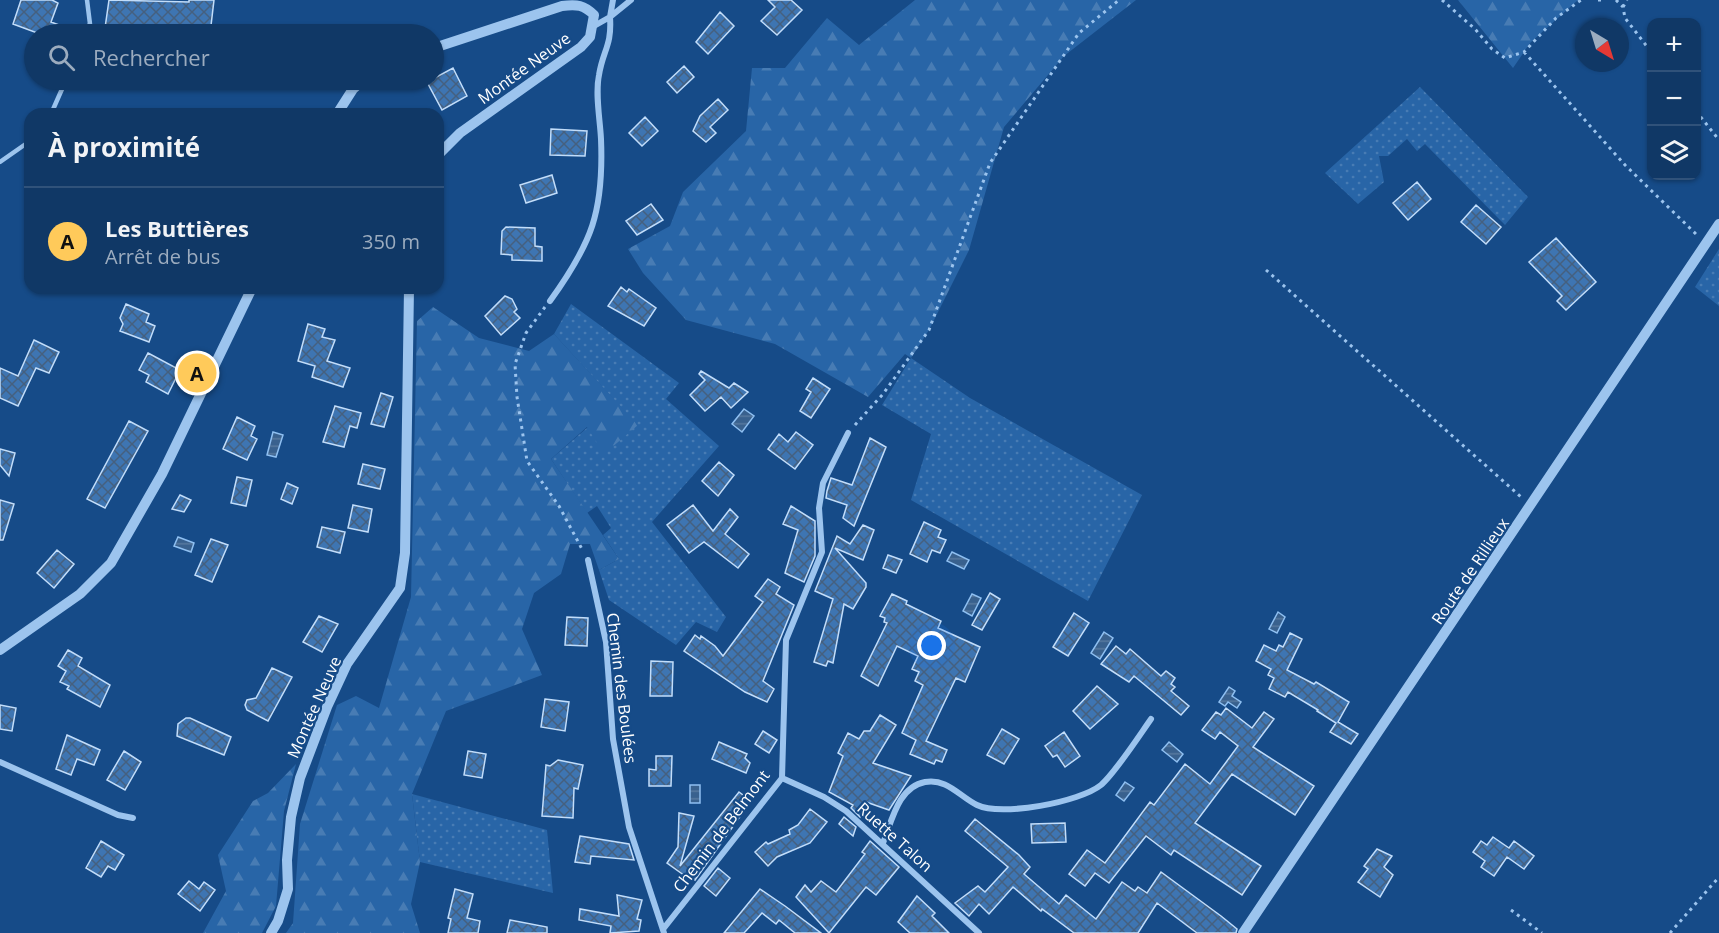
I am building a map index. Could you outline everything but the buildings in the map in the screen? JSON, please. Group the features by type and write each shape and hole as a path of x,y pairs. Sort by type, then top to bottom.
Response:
{"street":[{"path":"550,301 575,265 591,234 600,197 602,163 598,75 611,38 610,17 613,0"},
{"path":"594,26 632,0"},
{"name":"Montée Neuve","path":"444,45 562,6 576,4 586,7 594,15 594,26 590,37 581,47 459,133 444,149"},
{"path":"341,108 351,90"},
{"name":"Route de Rillieux","path":"1243,933 1719,224"},
{"path":"0,650 80,594 111,563 162,474 249,294"},
{"name":"Montée Neuve","path":"271,933 278,921 288,889 287,860 291,817 300,778 327,707 347,664 400,588 405,553 409,294"},
{"name":"Chemin de Belmont","path":"664,931 782,777 786,640 822,552 819,508 823,483 848,433"},
{"name":"Chemin des Boulées","path":"588,560 606,642 613,738 629,827 664,931"},
{"path":"883,843 904,792 923,782 943,782 978,806 1000,811 1071,799 1101,785 1151,719"},
{"path":"0,762 118,815 133,818"},
{"name":"Ruette Talon","path":"782,777 838,806 883,843 979,933"}],"lane":[{"path":"87,0 90,24"},
{"path":"54,108 62,90"},
{"path":"0,162 24,145"}],"path":[{"path":"848,433 883,394 929,330 990,163 1079,33 1119,0"},
{"path":"1442,0 1475,29 1492,49 1505,58 1524,52 1556,18 1581,0"},
{"path":"1616,0 1623,7 1625,18 1647,47"},
{"path":"1623,7 1627,0"},
{"path":"1524,52 1625,165 1706,244"},
{"path":"1701,117 1719,140"},
{"path":"1266,270 1531,506"},
{"path":"550,301 526,333 515,364 517,397 528,461 559,506 588,560"},
{"path":"1670,933 1719,877"},
{"path":"1511,910 1542,933"}],"green space":[{"path":"915,0 1136,0 1064,56 1004,127 969,250 929,330 911,358 905,354 868,397 775,344 686,320 643,273 628,249 670,226 683,192 746,131 752,68 785,68 827,18 859,45"},
{"path":"1458,0 1578,0 1530,43 1513,68"},
{"path":"1420,87 1528,197 1505,225 1425,144 1417,151 1407,139 1388,156 1379,156 1384,182 1358,204 1325,173"},
{"path":"1719,249 1719,306 1695,287"},
{"path":"571,304 679,383 666,399 719,446 652,522 726,617 717,632 696,622 676,645 609,600 599,570 619,559 603,535 611,528 597,506 587,513 551,459 588,427 637,425 554,334"},
{"path":"433,307 479,338 529,351 554,334 638,425 604,454 587,427 551,459 619,559 599,570 590,544 570,544 561,574 534,593 522,629 542,675 446,711 412,794 420,862 411,904 420,933 286,933 293,923 300,824 337,705 356,696 379,708 411,597 417,321"},
{"path":"911,358 970,398 1142,495 1088,601 911,500 931,434 882,405"},
{"path":"296,764 284,811 276,906 262,933 203,933 226,891 218,855 253,801 268,793"},
{"path":"412,794 547,830 553,893 420,862"}],"shaded area":[{"path":"744,409 754,416 742,432 732,424"},
{"path":"273,432 283,435 276,457 267,455"},
{"path":"178,537 194,543 191,552 174,546"},
{"path":"952,552 969,560 964,569 947,561"},
{"path":"972,594 981,598 972,616 963,611"},
{"path":"1278,612 1285,617 1277,633 1269,629"},
{"path":"1104,632 1113,638 1100,659 1091,653"},
{"path":"1229,687 1235,691 1232,696 1241,702 1237,708 1228,702 1225,706 1219,702"},
{"path":"1169,742 1183,754 1177,762 1162,750"},
{"path":"1125,782 1134,788 1124,801 1116,795"},
{"path":"690,785 700,785 700,803 690,803"}],"place":[{"name":"Les Buttières","path":"197,373"}]}
